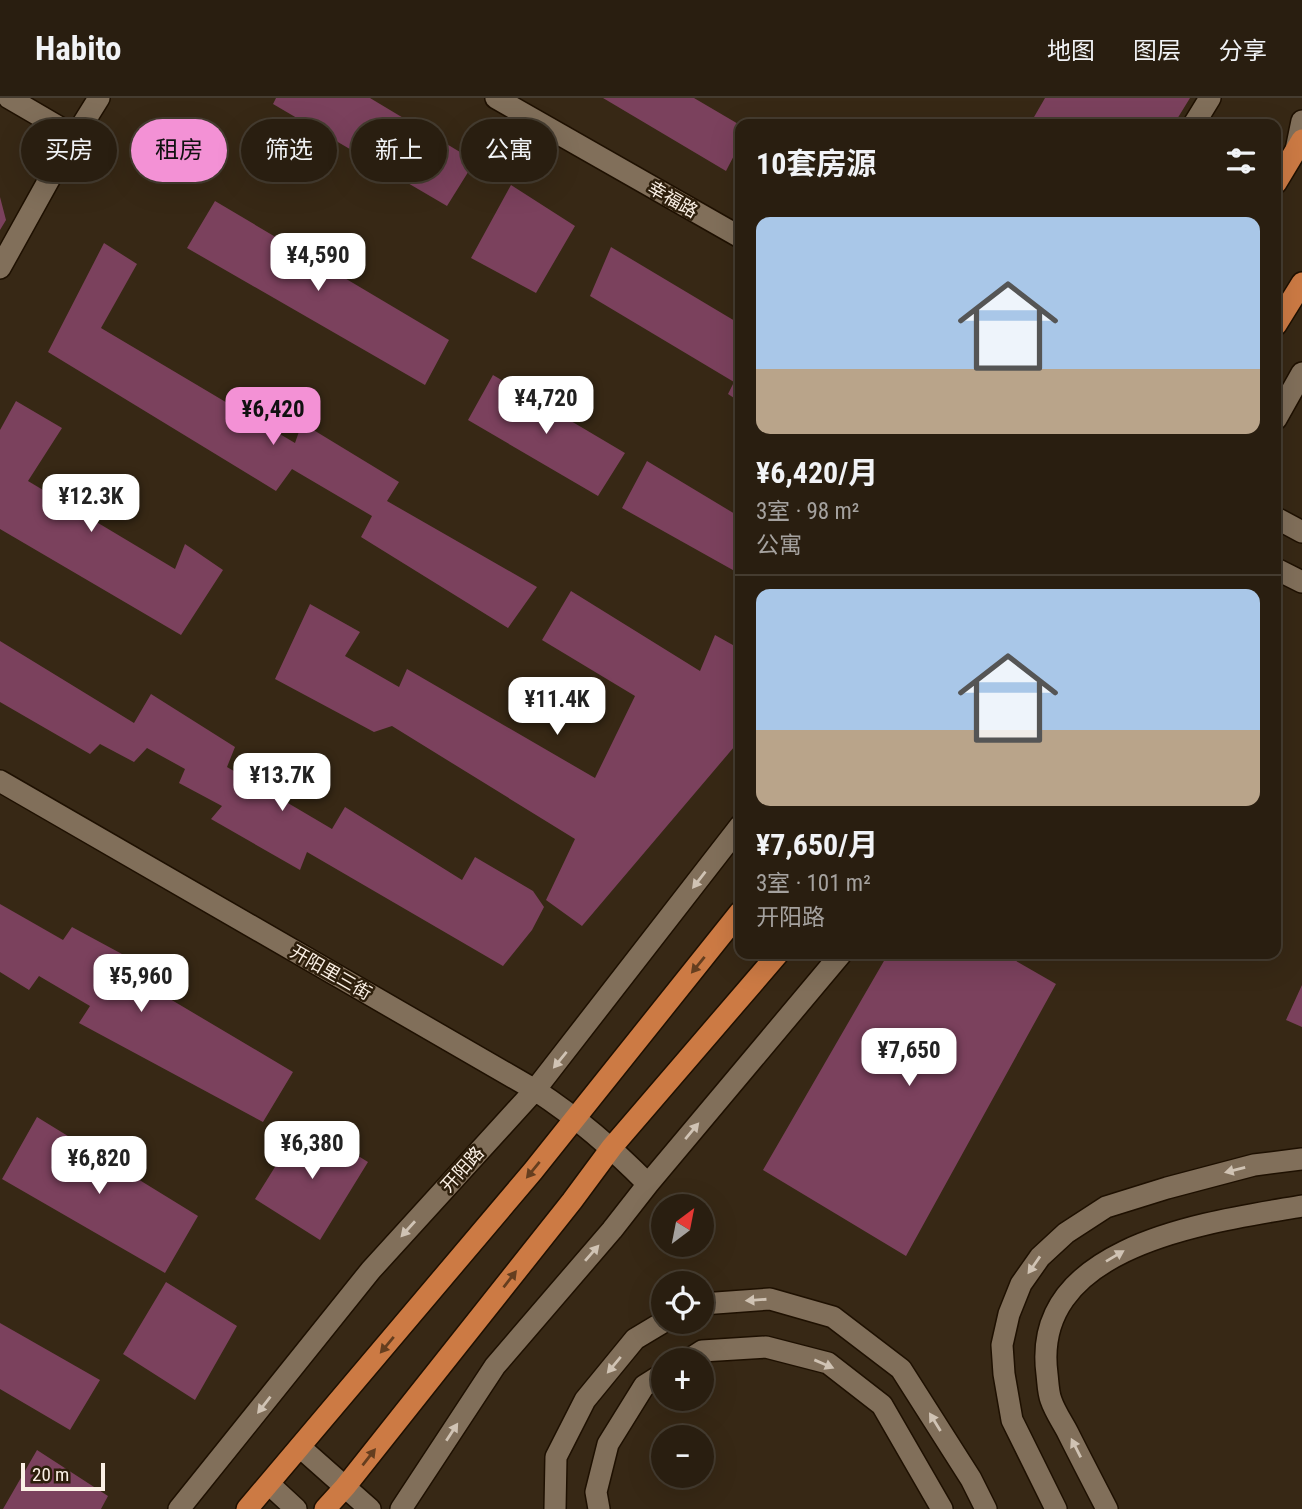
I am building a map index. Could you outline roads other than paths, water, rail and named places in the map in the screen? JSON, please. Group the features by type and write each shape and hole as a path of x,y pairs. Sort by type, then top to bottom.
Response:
{"main road":[{"path":"1281,175 1299,145"},
{"path":"1281,317 1302,283"},
{"path":"247,1509 533,1171 735,918"},
{"path":"325,1509 572,1201 612,1147 774,959"}],"street":[{"path":"9,98 45,119"},
{"path":"87,119 99,98"},
{"name":"幸福路","path":"496,98 735,234"},
{"path":"1197,119 1210,98"},
{"path":"1299,145 1302,121"},
{"path":"0,268 48,182"},
{"path":"1281,410 1302,373"},
{"path":"1281,521 1302,532"},
{"path":"1281,572 1302,582"},
{"name":"开阳里三街","path":"0,782 535,1090 576,1117 612,1147 648,1184"},
{"name":"开阳路","path":"179,1509 371,1270 535,1090 735,832"},
{"path":"401,1509 495,1366 612,1230 837,959"},
{"path":"1056,1509 1012,1420 1002,1345 1009,1314 1021,1284 1040,1256 1066,1233 1106,1207 1254,1166 1302,1159"},
{"path":"1107,1509 1051,1399 1045,1353 1051,1321 1067,1294 1094,1269 1126,1250 1173,1233 1302,1206"},
{"path":"714,1303 769,1299 833,1317 901,1369 971,1479 986,1509"},
{"path":"555,1509 556,1457 584,1400 635,1339 651,1329"},
{"path":"714,1350 766,1347 828,1363 882,1405 940,1505"},
{"path":"599,1509 596,1492 608,1444 644,1386 651,1382"},
{"path":"300,1447 370,1509"},
{"path":"269,1484 296,1509"}]}
